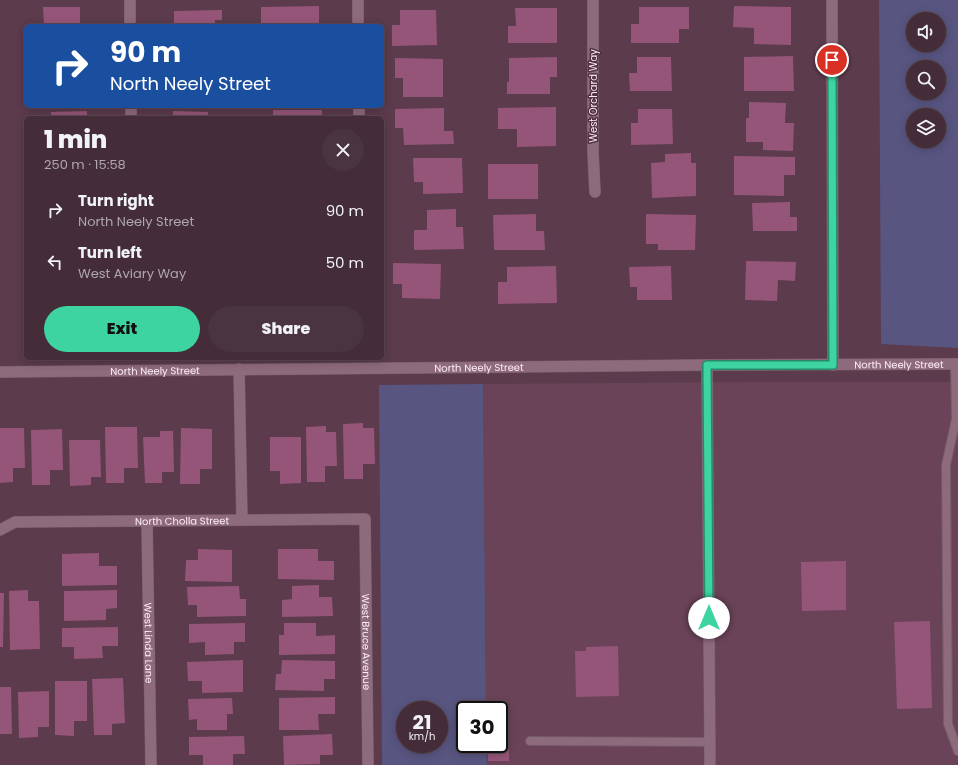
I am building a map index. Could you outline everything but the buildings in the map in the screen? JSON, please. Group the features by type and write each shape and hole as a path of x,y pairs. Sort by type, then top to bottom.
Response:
{"street":[{"path":"130,0 130,24"},
{"path":"358,0 358,24"},
{"name":"West Orchard Way","path":"593,0 593,152 595,192"},
{"path":"832,0 833,365"},
{"name":"North Neely Street","path":"0,372 956,364"},
{"path":"707,365 710,765"},
{"path":"240,369 242,520"},
{"name":"North Cholla Street","path":"0,530 15,522 365,519"},
{"name":"West Bruce Avenue","path":"365,519 368,765"},
{"name":"West Linda Lane","path":"147,522 151,765"}],"lane":[{"path":"956,364 956,419 946,465 946,504 948,724 958,751"},
{"path":"530,741 710,742"}],"shaded area":[{"path":"879,0 958,0 958,348 881,344"},
{"path":"958,382 958,765 487,765 486,753 508,753 508,701 486,701 483,384"},
{"path":"483,384 486,701 456,701 456,753 486,753 487,765 382,765 379,385"}],"route":[{"path":"709,618 707,365 833,365 832,60"}]}
